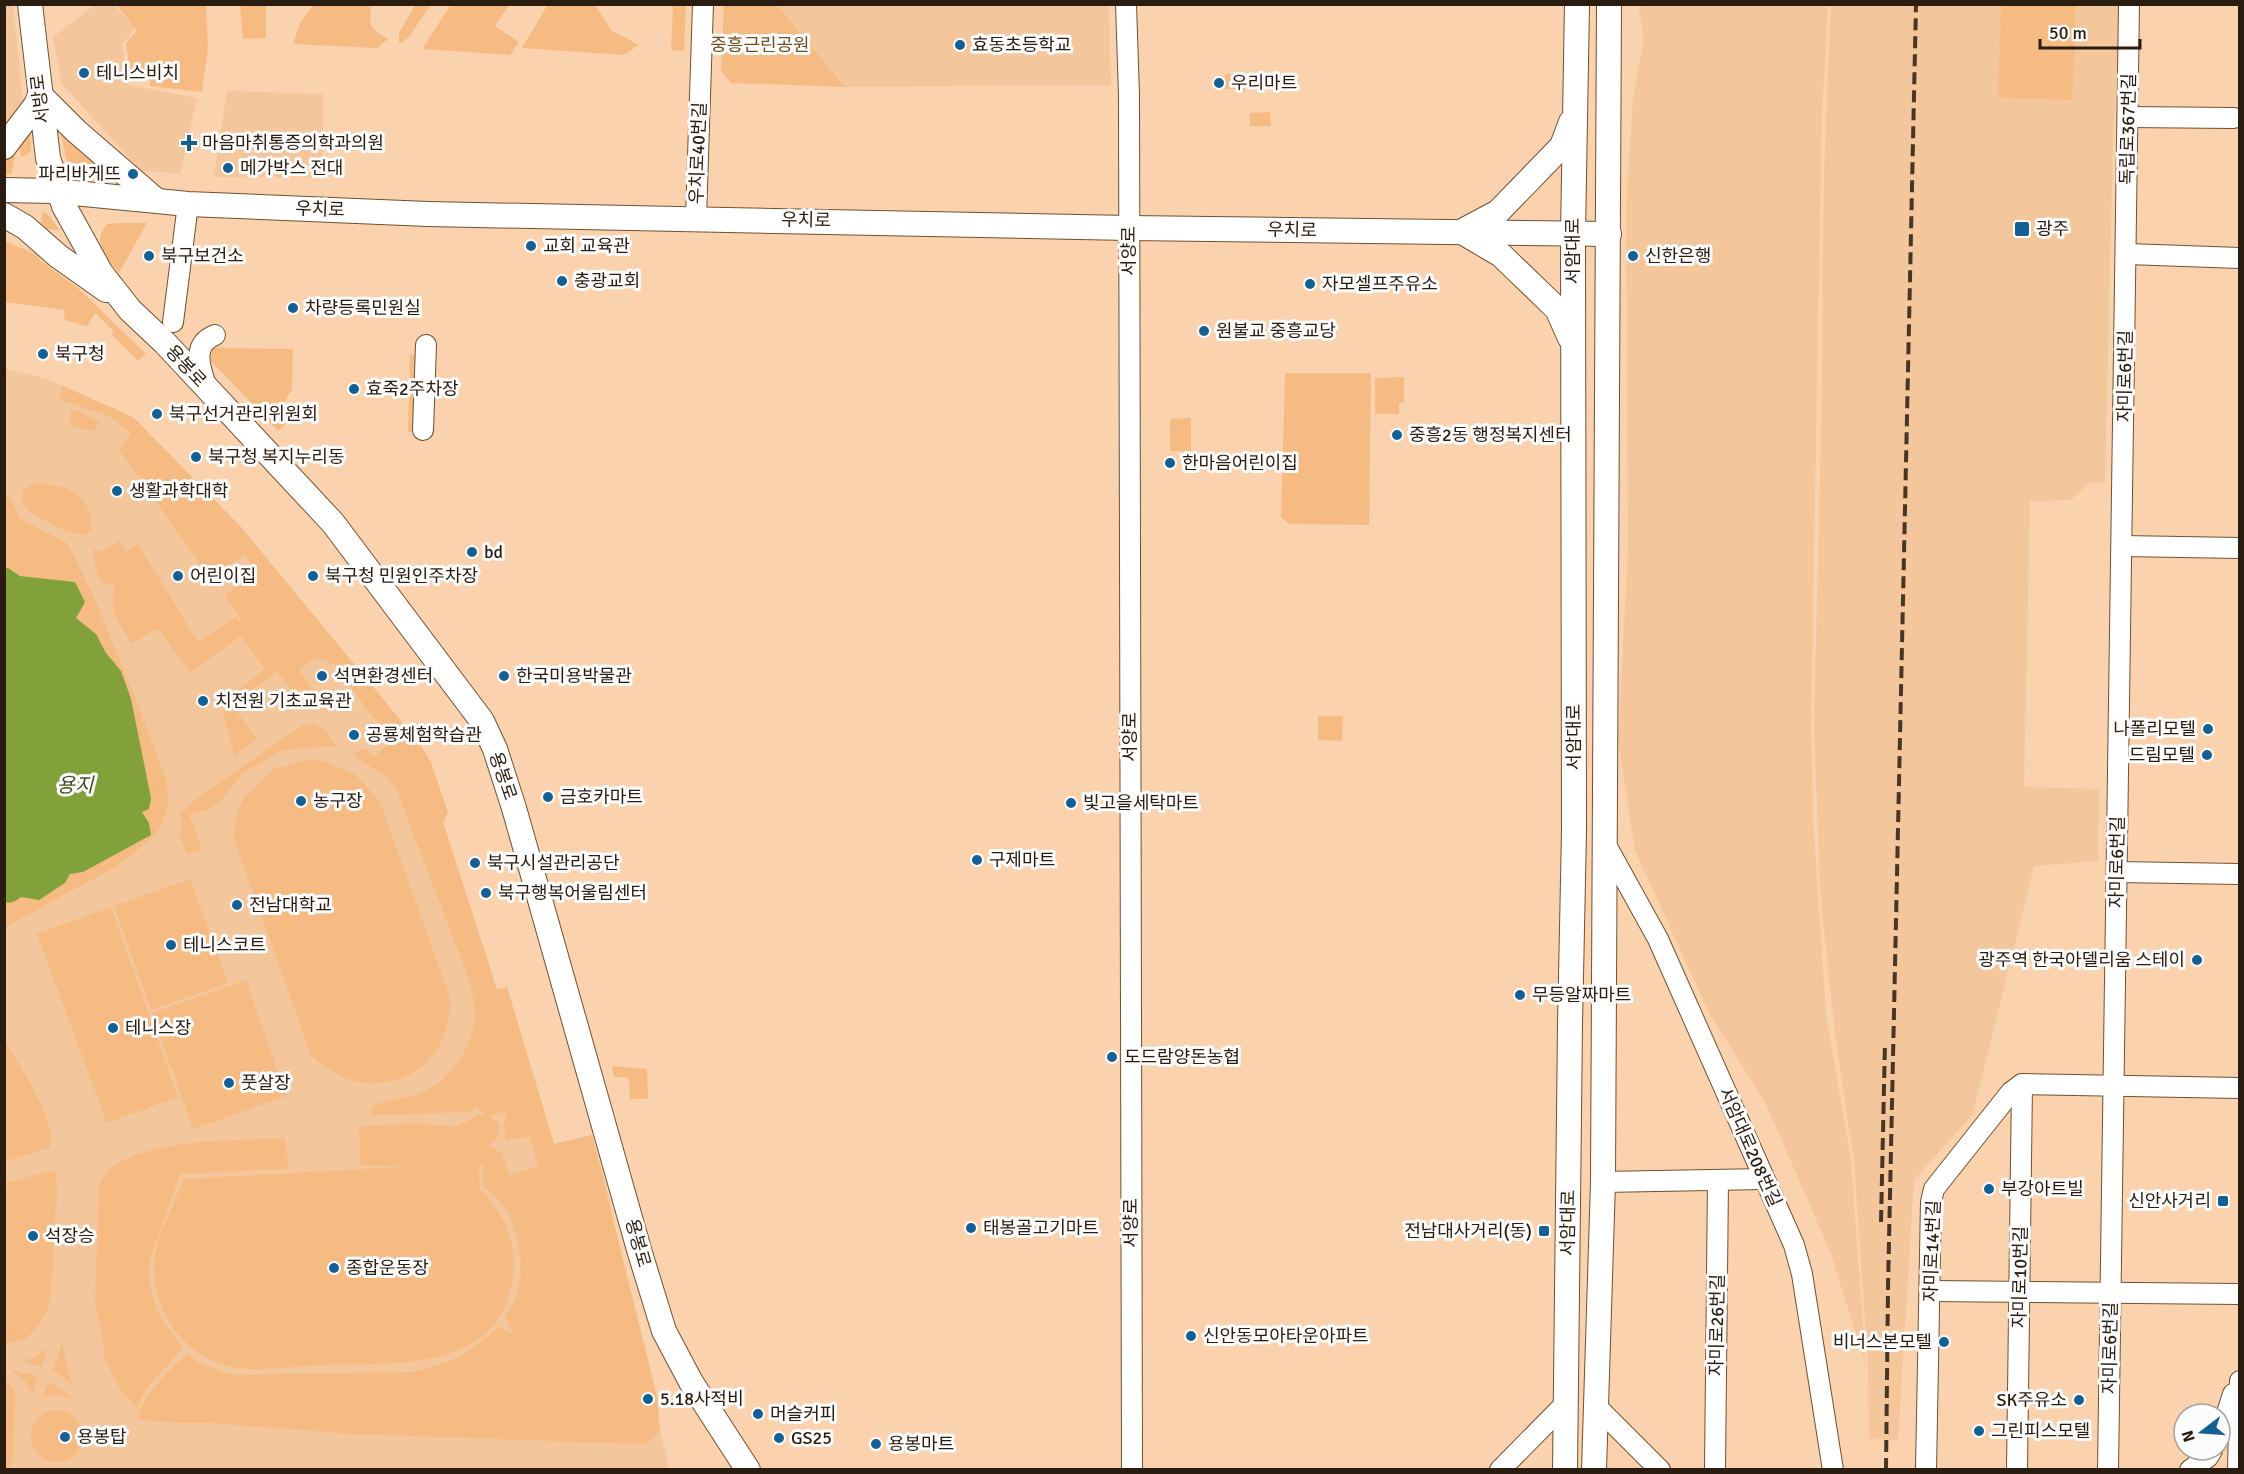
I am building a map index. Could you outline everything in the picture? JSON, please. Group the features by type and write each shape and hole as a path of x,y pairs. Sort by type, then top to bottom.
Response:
{"main road":[{"name":"서방로","path":"30,4 46,146 58,192"},
{"name":"서암대로","path":"1565,1470 1574,831 1573,234 1577,4"},
{"name":"서암대로","path":"1594,1470 1603,1182 1609,4"},
{"path":"4,147 36,105 40,95 76,131 157,201"},
{"path":"1461,232 1498,212 1562,146 1574,111"},
{"name":"우치로","path":"4,190 58,192 188,204 428,214 1129,228 1609,234"},
{"name":"용봉로","path":"58,192 72,223 102,273 130,310 165,343 333,523 482,721 495,749 514,808 664,1331 691,1382 748,1470"},
{"path":"4,215 25,227 58,256 94,280 130,310"},
{"path":"1461,232 1501,255 1557,309 1574,346"}],"street":[{"name":"우치로40번길","path":"696,218 703,4"},
{"name":"서양로","path":"1126,4 1129,95 1132,1470"},
{"name":"독립로367번길","path":"2127,254 2129,4"},
{"path":"2128,117 2234,118"},
{"path":"172,322 188,204"},
{"path":"2127,254 2240,258"},
{"name":"자미로6번길","path":"2108,1470 2127,254"},
{"path":"207,388 201,367 201,346 206,339 215,336"},
{"path":"423,430 426,345"},
{"path":"2122,546 2240,548"},
{"name":"서암대로208번길","path":"1606,845 1658,939 1794,1245 1802,1274 1833,1470"},
{"path":"2117,872 2240,874"},
{"path":"2022,1084 2240,1088"},
{"name":"자미로14번길","path":"1926,1470 1931,1203 1934,1189 2011,1092 2022,1084"},
{"name":"자미로10번길","path":"2017,1470 2022,1084"},
{"name":"서암대로","path":"1603,1182 1764,1179"},
{"name":"자미로26번길","path":"1715,1470 1718,1180"},
{"path":"1931,1290 2240,1294"},
{"path":"2231,1402 2240,1374"},
{"path":"2238,1470 2240,1381"},
{"path":"1500,1470 1566,1403"},
{"path":"1596,1406 1660,1470"}],"shaded area":[{"path":"5,5 13,5 23,100 5,131"},
{"path":"95,5 114,5 135,28 122,45 128,85 197,98 180,174 140,170 62,84 53,37"},
{"name":"효동초등학교","path":"777,5 1109,5 1111,85 845,87"},
{"path":"1638,5 1828,5 1822,113 1819,269 1811,726 1813,815 1826,1015 1851,1160 1866,1367 1831,1254 1765,1102 1710,1015 1635,851 1618,740 1628,550 1626,207 1633,100 1644,39"},
{"path":"1831,5 2120,5 2113,141 2105,483 2089,483 2071,500 2030,501 2024,787 2099,789 2098,861 2034,866 1973,1114 1914,1180 1898,1440 1869,1439 1868,1366 1854,1163 1835,1033 1820,893 1814,720 1821,437 1824,171"},
{"path":"227,91 323,94 323,178 214,177"},
{"name":"전남대학교","path":"5,369 45,378 133,417 241,527 420,744 431,763 448,813 443,822 497,989 507,987 554,1144 592,1135 606,1185 669,1469 5,1470"}],"green space":[{"path":"451,4 509,5 495,26 519,42 510,55 422,49"},
{"path":"548,4 595,5 612,31 639,45 624,55 522,48"},
{"path":"117,5 206,5 208,47 202,92 150,86 150,77 131,80 126,43 137,31"},
{"path":"240,5 266,5 266,38 243,39"},
{"path":"313,5 371,5 370,22 372,26 388,39 377,48 293,44 300,23"},
{"path":"415,5 431,5 408,38 399,44 399,33"},
{"path":"673,5 686,5 684,51 671,50"},
{"name":"중흥근린공원","path":"724,5 777,5 845,87 731,83 721,71"},
{"path":"2001,5 2076,5 2072,100 1998,97"},
{"path":"1225,74 1244,74 1245,92 1225,89"},
{"path":"1270,112 1271,126 1250,126 1250,113"},
{"path":"58,121 124,178 77,173 68,166"},
{"path":"30,124 31,152 21,157 18,140"},
{"path":"12,147 13,167 11,174 5,175 5,155"},
{"path":"42,212 46,213 60,230 41,229"},
{"path":"147,223 119,273 102,250 100,238 107,224"},
{"path":"5,241 35,254 79,289 146,354 138,361 112,335 114,332 95,313 87,326 64,320 65,310 5,302"},
{"path":"212,348 293,349 292,390 285,400 286,424 278,431 211,361"},
{"path":"422,354 420,432 408,432 410,355"},
{"path":"1285,373 1371,373 1369,525 1289,524 1281,517"},
{"path":"1404,377 1404,403 1399,403 1399,414 1375,414 1375,378"},
{"path":"63,386 133,417 241,527 420,744 431,763 448,813 443,822 497,990 507,987 554,1144 592,1135 657,1396 660,1430 648,1443 353,1434 138,1419 151,1391 188,1353 197,1362 230,1375 414,1372 459,1358 494,1332 498,1326 513,1335 505,1316 518,1291 520,1255 511,1219 498,1199 484,1187 483,1165 479,1165 480,1189 502,1217 510,1238 514,1262 505,1306 489,1330 468,1346 442,1356 413,1361 246,1369 218,1363 200,1354 172,1326 156,1291 154,1271 158,1242 184,1179 417,1166 361,1166 359,1127 415,1123 452,1127 478,1114 485,1115 475,1106 474,1110 466,1112 371,1115 371,1107 421,1093 446,1076 458,1062 467,1046 475,1020 475,1009 465,969 397,790 387,778 352,754 365,749 374,757 388,745 382,735 381,724 371,715 334,664 315,658 299,670 319,699 310,707 305,708 277,671 232,705 257,739 234,756 224,715 229,697 265,669 241,636 191,672 158,629 131,643 113,606 115,593 113,585 101,582 99,578 94,562 94,548 98,552 120,541 127,551 138,544 198,642 236,617 240,623 242,621 225,595 256,573 245,555 213,576 209,576 119,450 131,433 109,416 59,399","holes":["507,1111 504,1127 506,1140 530,1136 538,1167 509,1175 502,1153 489,1146 497,1139 500,1130 499,1123 490,1116"]},
{"path":"71,410 100,422 93,431 70,426"},
{"path":"1191,418 1191,451 1170,451 1170,419"},
{"path":"35,483 66,489 82,499 91,516 92,528 85,535 79,534 54,525 32,513 24,505 22,496 23,491"},
{"path":"5,494 11,499 20,519 67,543 96,602 140,710 166,779 168,795 167,809 159,829 151,839 117,866 5,927 5,902 17,900 66,881 70,874 84,872 149,823 142,812 151,798 121,671 106,653 96,634 76,618 75,582 20,576 8,568 5,569"},
{"path":"1318,716 1343,716 1342,741 1318,740"},
{"path":"315,724 325,730 336,746 285,750 243,773 220,802 210,809 189,815 202,849 187,854 179,834 182,825 180,814 182,811 204,793 303,725"},
{"path":"306,760 322,761 355,774 380,802 450,998 447,1026 437,1049 422,1066 402,1078 380,1083 356,1081 333,1072 311,1055 233,836 236,818 244,798 274,769"},
{"name":"테니스코트","path":"190,879 228,983 151,1010 114,906"},
{"name":"테니스장","path":"111,907 178,1097 107,1123 37,934"},
{"path":"246,980 286,1096 193,1129 173,1071 188,1065 172,1070 152,1013"},
{"path":"4,1039 36,1093 49,1125 51,1138 49,1148 5,1161"},
{"path":"612,1066 647,1069 648,1099 630,1099 629,1079 614,1077"},
{"path":"285,1138 289,1169 180,1174 148,1265 151,1291 159,1315 183,1348 145,1390 137,1408 120,1389 105,1360 95,1305 99,1185 109,1169 126,1159 169,1146"},
{"path":"50,1171 56,1173 57,1190 48,1310 32,1333 24,1339 5,1344 4,1191 9,1190 5,1183"},
{"path":"62,1343 69,1375 74,1386 53,1370"},
{"path":"48,1348 41,1367 23,1361 37,1356"},
{"path":"11,1370 38,1376 32,1394 26,1382"},
{"path":"4,1382 15,1391 13,1460 7,1470 4,1469"},
{"path":"49,1382 73,1398 58,1395 43,1396"},
{"path":"57,1410 67,1412 75,1418 81,1426 83,1436 81,1446 75,1454 67,1460 57,1462 47,1460 39,1454 33,1446 31,1436 33,1426 39,1418 47,1412"}],"water":[{"name":"용지","path":"8,568 20,576 75,582 85,602 76,618 96,634 106,653 121,671 131,699 151,798 149,809 142,812 149,823 151,835 83,872 70,874 65,883 39,900 21,897 9,903 4,902 4,569"}],"railway":[{"path":"1886,1470 1916,4"},
{"path":"1881,1222 1885,1042"}],"place":[{"name":"효동초등학교","path":"960,45"},
{"name":"테니스비치","path":"84,73"},
{"name":"우리마트","path":"1219,83"},
{"name":"마음마취통증의학과의원","path":"189,143"},
{"name":"메가박스 전대","path":"228,168"},
{"name":"파리바게뜨","path":"133,174"},
{"name":"광주","path":"2022,229"},
{"name":"교회 교육관","path":"531,246"},
{"name":"북구보건소","path":"149,256"},
{"name":"신한은행","path":"1633,256"},
{"name":"충광교회","path":"562,281"},
{"name":"자모셀프주유소","path":"1310,284"},
{"name":"차량등록민원실","path":"293,308"},
{"name":"원불교 중흥교당","path":"1204,331"},
{"name":"북구청","path":"43,354"},
{"name":"효죽2주차장","path":"354,389"},
{"name":"북구선거관리위원회","path":"157,414"},
{"name":"중흥2동 행정복지센터","path":"1397,435"},
{"name":"북구청 복지누리동","path":"196,457"},
{"name":"한마음어린이집","path":"1170,463"},
{"name":"생활과학대학","path":"117,491"},
{"name":"bd","path":"472,552"},
{"name":"어린이집","path":"178,576"},
{"name":"북구청 민원인주차장","path":"313,576"},
{"name":"석면환경센터","path":"322,676"},
{"name":"한국미용박물관","path":"504,676"},
{"name":"치전원 기초교육관","path":"203,701"},
{"name":"나폴리모텔","path":"2208,729"},
{"name":"공룡체험학습관","path":"354,735"},
{"name":"드림모텔","path":"2207,755"},
{"name":"금호카마트","path":"548,797"},
{"name":"농구장","path":"301,801"},
{"name":"빛고을세탁마트","path":"1071,803"},
{"name":"구제마트","path":"977,860"},
{"name":"북구시설관리공단","path":"475,863"},
{"name":"북구행복어울림센터","path":"486,893"},
{"name":"전남대학교","path":"237,905"},
{"name":"테니스코트","path":"171,945"},
{"name":"광주역 한국아델리움 스테이","path":"2197,960"},
{"name":"무등알짜마트","path":"1520,995"},
{"name":"테니스장","path":"113,1028"},
{"name":"도드람양돈농협","path":"1112,1057"},
{"name":"풋살장","path":"229,1083"},
{"name":"부강아트빌","path":"1989,1189"},
{"name":"신안사거리","path":"2223,1201"},
{"name":"태봉골고기마트","path":"971,1228"},
{"name":"전남대사거리(동)","path":"1544,1231"},
{"name":"석장승","path":"33,1236"},
{"name":"종합운동장","path":"334,1268"},
{"name":"신안동모아타운아파트","path":"1191,1336"},
{"name":"비너스본모텔","path":"1944,1342"},
{"name":"5.18사적비","path":"648,1399"},
{"name":"SK주유소","path":"2079,1400"},
{"name":"머슬커피","path":"758,1414"},
{"name":"그린피스모텔","path":"1979,1431"},
{"name":"용봉탑","path":"65,1437"},
{"name":"GS25","path":"779,1438"},
{"name":"용봉마트","path":"876,1444"}]}
